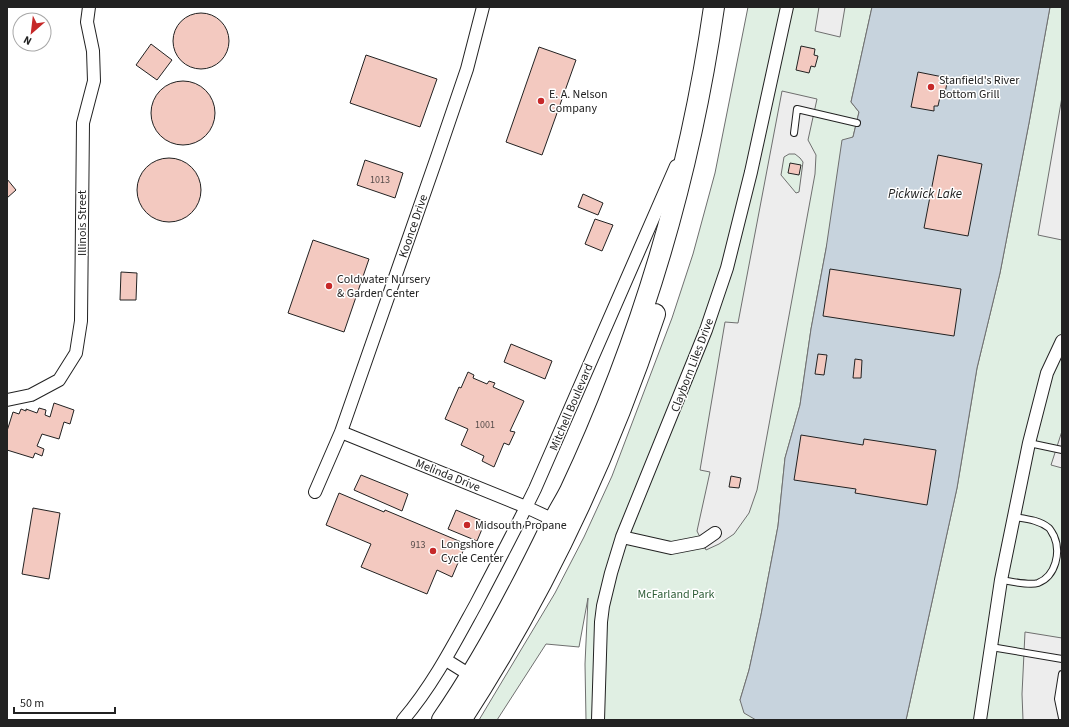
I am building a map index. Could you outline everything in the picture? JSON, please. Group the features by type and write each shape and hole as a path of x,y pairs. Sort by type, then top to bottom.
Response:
{"highway":[{"path":"448,718 470,675 518,595 554,520 570,492 596,432 637,325 662,249 679,184 707,57 714,7"},
{"path":"448,718 484,685 532,601 596,469 640,361 666,282 697,172 717,76 727,7"}],"street":[{"name":"Illinois Street","path":"7,400 31,395 59,380 76,352 81,321 83,123 94,81 93,51 87,22 89,7"},
{"name":"Koonce Drive","path":"315,492 341,432 464,76 480,20 482,7"},
{"name":"Clayborn Liles Drive","path":"598,720 601,622 603,606 611,573 622,537 706,330 727,268 752,172 787,7"},
{"name":"Mitchell Boulevard","path":"403,720 446,660 526,507 660,204 694,121"},
{"path":"980,720 1001,580 1029,443 1047,373 1062,341"},
{"name":"Melinda Drive","path":"341,432 526,507 554,520"},
{"path":"622,537 671,548 702,542 715,533"},
{"path":"446,660 470,675"}],"lane":[{"path":"794,133 798,109 857,123"},
{"path":"1029,443 1062,450"},
{"path":"1001,580 1038,583 1051,574 1057,557 1057,544 1050,529 1036,520 1014,517"},
{"path":"991,647 1062,659"},
{"path":"1062,674 1058,699 1062,718"}],"green space":[{"name":"McFarland Park","path":"748,7 872,7 851,102 859,112 826,249 811,329 800,405 785,458 778,526 749,670 740,700 756,720 586,720 585,664 588,598 579,647 546,644 497,720 479,720 555,593 584,537 612,476 672,318 693,254 715,173"},
{"path":"1050,7 1062,7 1062,720 906,720 957,488 977,368 1000,273"}],"shaded area":[{"path":"819,7 845,7 840,37 815,31"},
{"path":"782,91 817,99 808,140 816,155 815,174 757,490 749,513 734,534 719,544 706,550 697,531 710,472 700,470 725,322 738,323","holes":["789,154 795,154 803,162 799,192 796,193 781,175 784,157"]},
{"path":"1062,97 1062,240 1038,235"},
{"path":"1062,431 1062,468 1051,465"},
{"path":"1025,632 1062,638 1062,720 1023,720 1022,694"}],"water":[{"name":"Pickwick Lake","path":"872,7 1050,7 1000,273 977,368 957,488 906,720 756,720 744,713 740,700 749,670 778,526 785,458 800,405 811,329 826,249 842,140 853,137 859,112 851,102"}],"building":[{"path":"195,13 207,13 221,21 229,35 227,52 221,61 207,69 195,69 185,64 178,57 173,47 173,35 178,25 185,18"},
{"path":"151,44 172,60 157,80 136,65"},
{"path":"801,46 815,49 814,55 818,56 815,67 811,66 809,73 796,70"},
{"name":"E. A. Nelson Company","path":"539,47 576,60 542,155 506,142"},
{"path":"366,55 437,79 420,127 350,103"},
{"name":"Stanfield's River Bottom Grill","path":"918,72 948,78 944,98 940,97 938,106 934,106 934,111 911,107"},
{"path":"183,81 195,84 206,90 212,101 215,113 212,125 206,136 195,142 183,145 171,142 160,136 154,125 151,113 154,101 160,90 171,84"},
{"path":"938,155 982,164 968,236 924,228"},
{"path":"169,158 187,163 192,167 196,172 201,190 196,208 192,213 187,217 169,222 151,217 146,213 142,208 137,190 142,172 146,167 151,163"},
{"path":"365,160 403,173 395,198 357,185"},
{"path":"790,163 801,165 799,175 788,173"},
{"path":"7,179 16,190 7,198"},
{"path":"583,194 603,203 598,215 578,207"},
{"path":"595,219 613,225 602,251 585,244"},
{"name":"Coldwater Nursery & Garden Center","path":"313,240 369,259 344,332 288,313"},
{"path":"830,269 961,289 954,336 823,316"},
{"path":"121,272 137,273 136,300 120,300"},
{"path":"511,344 552,361 545,379 504,362"},
{"path":"818,354 827,355 824,375 815,374"},
{"path":"855,359 862,360 861,378 853,378"},
{"path":"468,372 474,375 473,378 487,384 489,381 495,383 493,387 524,401 510,431 515,432 509,445 504,443 494,467 482,461 484,456 461,445 468,429 445,419 459,387 461,388"},
{"path":"54,403 74,410 70,424 64,422 59,439 42,434 37,446 44,449 42,456 35,453 33,458 7,450 7,431 13,412 19,414 21,409 26,411 26,409 37,413 39,408 46,410 45,415 50,417"},
{"path":"801,435 863,445 864,439 936,450 927,505 855,493 856,489 794,480"},
{"path":"361,475 408,494 402,511 354,490"},
{"path":"731,476 741,478 739,488 729,487"},
{"path":"339,493 384,512 385,510 466,544 452,577 437,570 427,594 361,567 371,544 326,525"},
{"path":"33,508 60,513 49,579 22,574"},
{"name":"Midsouth Propane","path":"456,510 485,522 477,541 448,529"}],"place":[{"name":"Stanfield's River Bottom Grill","path":"931,87"},
{"name":"E. A. Nelson Company","path":"541,101"},
{"name":"Coldwater Nursery & Garden Center","path":"329,286"},
{"name":"Midsouth Propane","path":"467,525"},
{"name":"Longshore Cycle Center","path":"433,551"}]}
